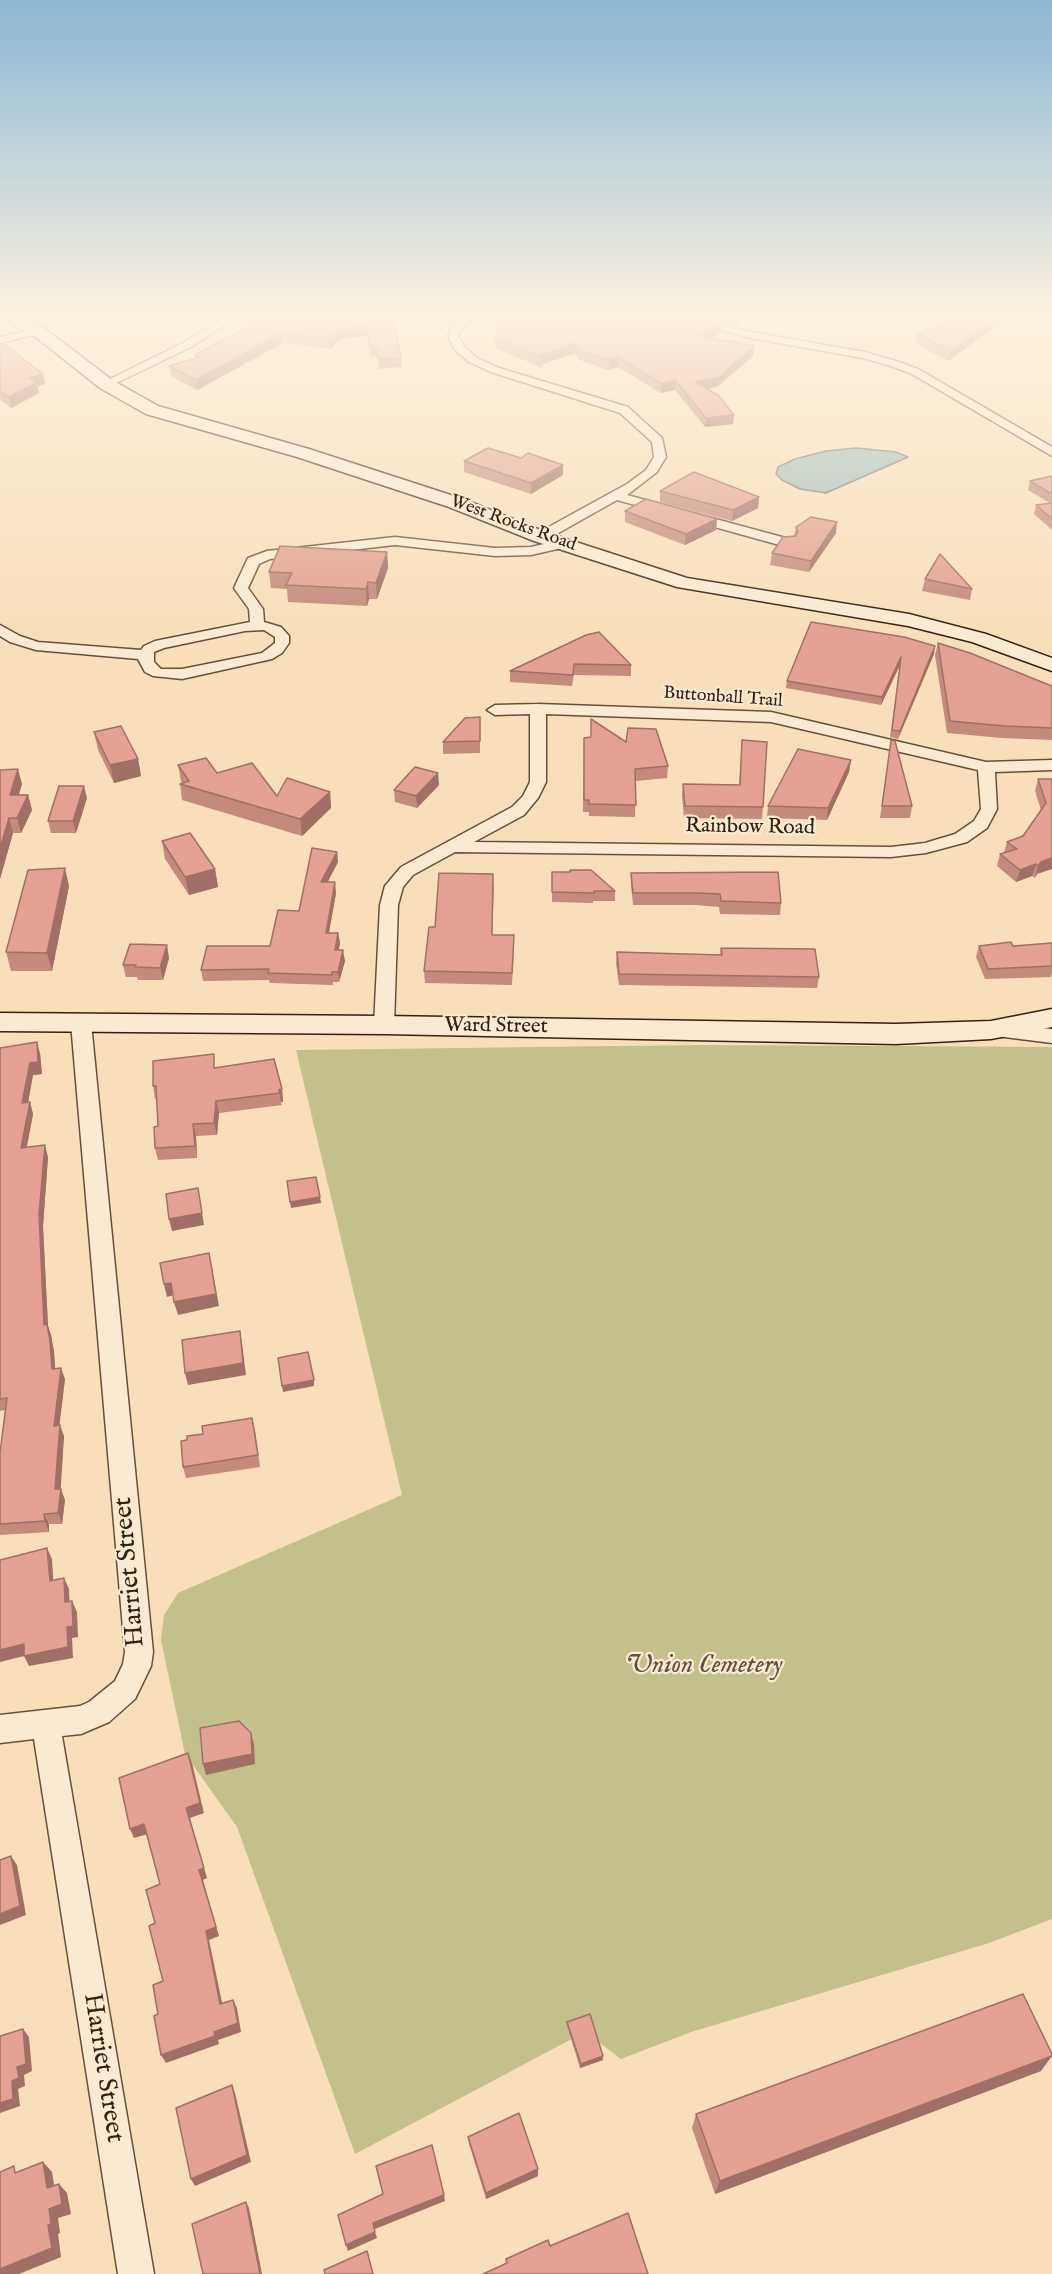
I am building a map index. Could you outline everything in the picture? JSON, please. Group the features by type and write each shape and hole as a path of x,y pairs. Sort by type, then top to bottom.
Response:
{"main road":[{"name":"West Rocks Road","path":"181,418 303,453 445,499 504,520 541,537 684,583 909,620 979,638 1052,665"},
{"name":"Ward Street","path":"0,1022 384,1025 896,1034 991,1030 1052,1018"}],"street":[{"path":"541,537 616,496 651,472 660,457 658,441 634,418"},
{"path":"994,418 1052,452"},
{"path":"616,496 788,543"},
{"path":"257,626 256,609 241,588 253,561 267,555 395,540 495,552 531,551 562,543"},
{"path":"257,626 276,630 282,636 282,643 277,650 267,656 182,674 167,675 150,669 145,655 149,649 160,644 257,626"},
{"path":"0,629 15,639 36,646 145,655"},
{"path":"384,1025 389,904 394,886 407,871 518,811 530,798 538,782 538,709"},
{"name":"Buttonball Trail","path":"495,710 538,709 771,717 986,767 1052,765"},
{"name":"Rainbow Road","path":"454,847 879,852 926,848 961,838 981,824 989,809 986,767"},
{"name":"Harriet Street","path":"81,1023 139,1652 132,1678 113,1703 81,1720 46,1725 136,2274"},
{"name":"Ward Street","path":"991,1030 1052,1036"},
{"path":"0,1729 46,1725"}],"green space":[{"name":"Union Cemetery","path":"702,1045 1052,1047 1052,1919 989,1943 691,2032 621,2059 585,2032 355,2154 237,1827 185,1754 161,1640 164,1615 178,1593 402,1495 296,1050"}],"water":[{"path":"856,448 896,452 908,457 826,493 800,489 782,480 776,474 778,467 795,459 826,451"}],"building":[{"path":"488,448 521,458 528,453 563,465 531,483 464,461"},
{"path":"694,472 759,497 733,510 660,491"},
{"path":"1052,476 1052,494 1030,481"},
{"path":"646,499 717,519 686,534 625,511"},
{"path":"1052,503 1052,519 1036,505"},
{"path":"811,517 837,522 811,561 772,553 783,537 796,536 798,531 796,527"},
{"path":"280,546 387,552 376,583 368,582 366,589 286,585 292,573 269,572"},
{"path":"940,554 972,589 925,579"},
{"path":"811,622 904,637 935,646 900,731 892,730 901,657 882,697 787,681"},
{"path":"599,632 631,665 574,664 573,675 510,671 586,635"},
{"path":"938,643 970,653 1052,686 1052,728 950,721"},
{"path":"480,717 480,741 443,742 465,718"},
{"path":"591,719 626,742 628,728 656,729 668,766 635,769 636,805 589,804 589,800 584,800 584,738 591,737"},
{"path":"121,726 138,759 110,765 94,732"},
{"path":"742,740 767,742 763,807 685,806 683,784 740,785"},
{"path":"891,740 895,741 912,806 882,806"},
{"path":"798,749 851,760 828,808 768,806"},
{"path":"206,758 217,773 252,763 277,796 287,778 330,792 300,819 180,784 189,781 178,765"},
{"path":"415,767 438,773 416,796 394,790"},
{"path":"18,769 10,795 28,795 17,818 9,818 0,848 0,770"},
{"path":"1038,779 1052,779 1052,858 1041,862 1038,866 1036,864 1020,870 1000,854 1017,849 1007,842 1023,836 1046,803"},
{"path":"59,786 84,786 73,821 48,821"},
{"path":"190,833 215,869 185,877 162,841"},
{"path":"312,848 337,852 321,882 335,882 326,933 338,933 335,950 343,950 338,972 332,972 332,975 268,973 269,969 201,970 207,946 270,946 278,910 299,911"},
{"path":"65,868 47,953 6,952 28,870"},
{"path":"570,870 591,870 615,891 552,892 552,872 570,872"},
{"path":"778,872 781,903 721,901 720,894 633,893 631,873"},
{"path":"439,873 493,874 492,935 514,935 512,973 424,971 429,927 435,927"},
{"path":"1011,942 1013,946 1052,943 1052,966 988,969 979,946"},
{"path":"130,944 167,945 160,968 123,965"},
{"path":"721,948 815,949 819,977 619,974 617,952 722,955"},
{"path":"37,1042 38,1062 30,1063 22,1103 30,1102 21,1148 45,1145 39,1214 44,1325 47,1324 52,1369 61,1368 54,1426 60,1425 55,1489 61,1489 58,1513 44,1514 45,1521 0,1524 0,1453 7,1398 0,1399 0,1048"},
{"path":"214,1054 214,1068 274,1059 282,1089 279,1090 280,1093 216,1101 214,1123 193,1124 195,1146 155,1148 154,1127 158,1126 156,1086 153,1086 153,1061"},
{"path":"316,1177 320,1197 290,1202 287,1181"},
{"path":"198,1188 202,1213 169,1219 166,1194"},
{"path":"209,1253 216,1294 174,1302 171,1283 164,1284 160,1263"},
{"path":"240,1331 243,1363 185,1373 182,1340"},
{"path":"308,1352 314,1380 282,1386 278,1358"},
{"path":"252,1418 258,1455 183,1467 181,1441 187,1440 187,1436 203,1434 202,1426"},
{"path":"47,1548 50,1581 64,1578 65,1602 72,1601 73,1626 67,1627 68,1647 24,1656 24,1644 0,1650 0,1560"},
{"path":"239,1721 251,1733 252,1754 203,1764 200,1728"},
{"path":"188,1753 200,1803 186,1808 204,1868 199,1870 216,1927 206,1931 220,2004 233,2000 238,2023 214,2032 215,2036 161,2055 154,2016 158,2014 153,1985 163,1981 149,1926 155,1923 146,1890 160,1884 144,1824 130,1829 119,1778"},
{"path":"11,1856 20,1906 0,1914 0,1860"},
{"path":"1023,1994 1052,2056 720,2181 696,2114"},
{"path":"590,2014 603,2056 581,2064 567,2022"},
{"path":"23,2029 26,2064 17,2067 19,2078 12,2081 13,2099 0,2103 0,2036"},
{"path":"232,2085 247,2155 191,2179 176,2108"},
{"path":"519,2113 538,2169 486,2193 468,2137"},
{"path":"432,2145 444,2195 373,2223 375,2232 346,2245 338,2215 383,2194 376,2166"},
{"path":"43,2162 47,2188 59,2184 62,2204 49,2209 51,2224 48,2225 52,2248 0,2269 0,2172 14,2166 15,2173"},
{"path":"246,2202 260,2274 203,2274 192,2224"},
{"path":"628,2213 648,2274 483,2274 507,2263 506,2259 548,2240 550,2246"},
{"path":"367,2251 373,2274 325,2274 324,2270"}]}
